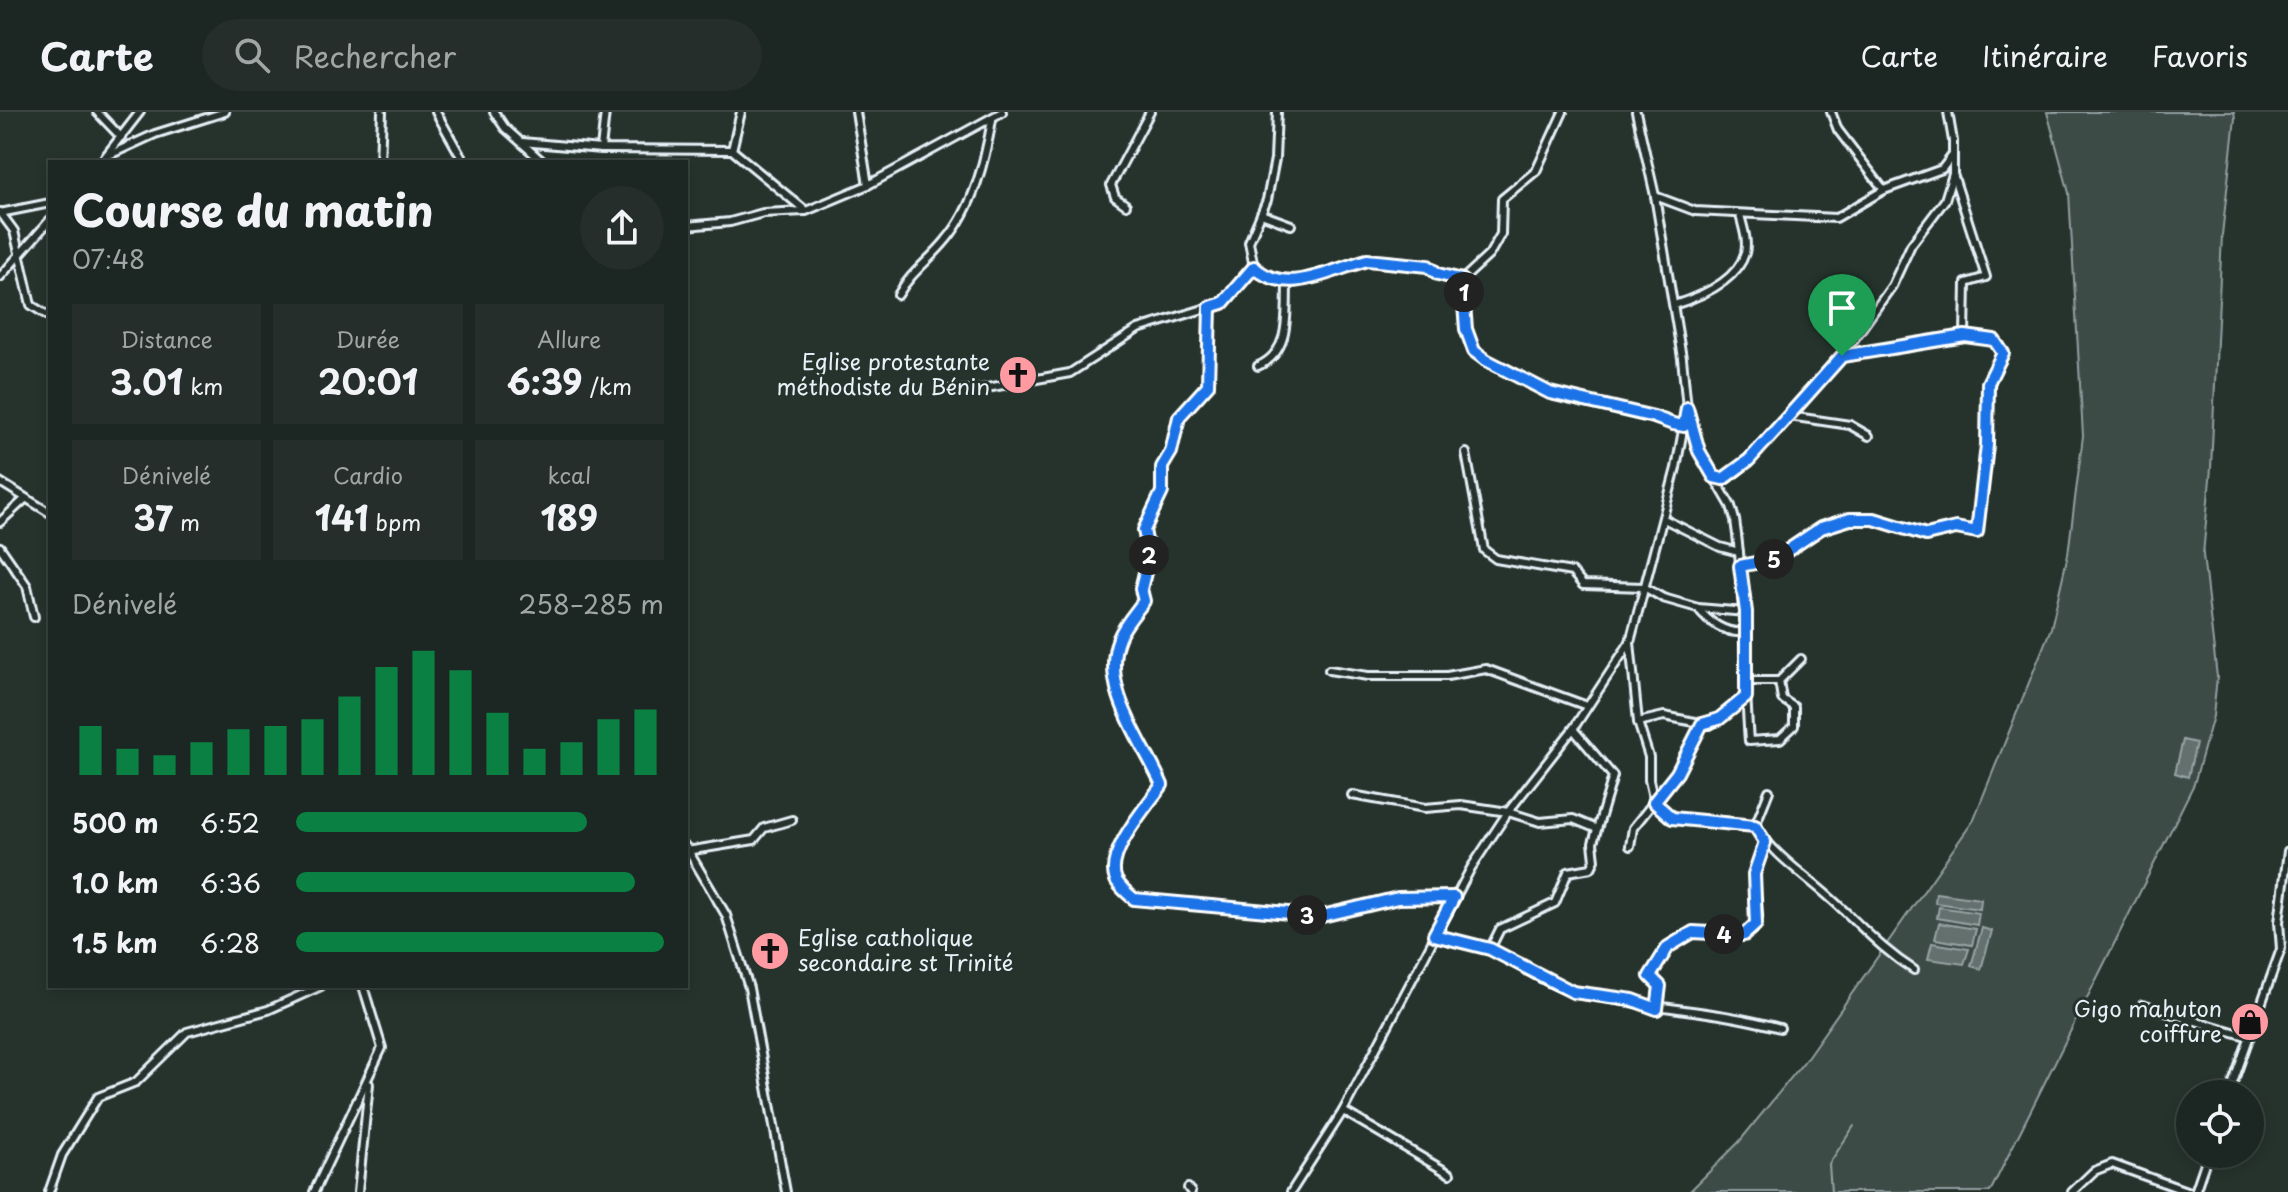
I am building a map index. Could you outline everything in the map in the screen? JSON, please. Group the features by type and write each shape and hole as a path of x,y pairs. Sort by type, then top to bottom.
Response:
{"street":[{"path":"97,112 121,137"},
{"path":"103,160 140,112"},
{"path":"107,156 155,134 225,112"},
{"path":"380,160 382,112"},
{"path":"436,112 463,160"},
{"path":"494,112 505,128 541,160"},
{"path":"601,149 605,112"},
{"path":"732,150 741,112"},
{"path":"856,112 868,185"},
{"path":"688,226 730,222 763,213 806,211 868,185 1002,112"},
{"path":"1126,205 1115,197 1111,185 1150,112"},
{"path":"1277,112 1275,159 1261,214 1249,242 1254,267 1262,274 1287,284 1367,260 1428,266 1438,274 1462,280"},
{"path":"1462,280 1489,255 1501,234 1502,199 1536,171 1563,112"},
{"path":"1636,112 1655,196 1674,305 1687,408 1699,451 1731,506 1746,612 1745,681 1749,741 1783,738 1796,720 1794,707 1782,699 1779,681"},
{"path":"1831,112 1838,130 1884,190"},
{"path":"1948,112 1953,174 1986,277 1966,283 1965,336"},
{"path":"898,295 912,272 946,241 956,226 981,169 992,119"},
{"path":"522,142 601,149 732,150 806,211"},
{"path":"1655,196 1695,211 1836,218 1884,190 1942,169 1952,156"},
{"path":"1714,477 1726,479 1737,471 1842,356 1892,286 1911,245 1945,200 1953,174"},
{"path":"48,203 1,213 13,227 31,305 48,316"},
{"path":"1261,214 1291,225"},
{"path":"1674,305 1705,294 1739,263 1746,251 1740,215"},
{"path":"0,277 48,222"},
{"path":"946,390 976,390 1070,373 1138,329 1223,303 1254,267"},
{"path":"1462,280 1466,329 1474,351 1486,360 1550,393 1684,426"},
{"path":"1258,366 1276,357 1281,345 1287,284"},
{"path":"1210,307 1208,385 1179,417 1171,452 1162,467 1162,492 1144,530 1149,556 1141,589 1144,601 1119,638 1113,675 1134,732 1162,785 1133,823 1113,865 1117,882 1134,899 1322,916 1388,900 1454,897"},
{"path":"1740,566 1775,559 1821,528 1850,519 1874,519 1926,535 1956,528 1977,532 1987,445 1988,383 2003,353 1994,340 1965,336 1842,356"},
{"path":"1291,1192 1343,1111 1454,897 1508,812 1573,729 1630,642 1664,519 1687,408"},
{"path":"1789,416 1850,425 1869,436"},
{"path":"1466,453 1484,550 1505,561 1572,572 1583,585 1644,587 1663,598 1698,608 1746,612"},
{"path":"0,482 48,512"},
{"path":"0,522 25,499"},
{"path":"1664,519 1720,547 1739,552"},
{"path":"0,547 27,586 34,617"},
{"path":"1698,608 1728,632 1744,632"},
{"path":"1630,642 1638,722 1649,757 1649,780 1654,802 1672,818 1755,826"},
{"path":"1745,681 1779,681 1801,659"},
{"path":"1329,670 1368,676 1447,676 1486,669 1504,673 1587,706"},
{"path":"1638,722 1664,716 1702,724 1719,719 1746,697"},
{"path":"1630,846 1633,828 1677,773 1702,724"},
{"path":"1490,949 1500,929 1555,903 1568,872 1591,868 1596,857 1592,848 1613,776 1573,729"},
{"path":"1755,826 1769,791"},
{"path":"1352,795 1425,808 1461,805 1508,812 1540,822 1573,819 1597,829"},
{"path":"688,849 754,840 764,828 792,820"},
{"path":"1755,826 1765,842 1832,899 1882,950 1914,970"},
{"path":"1657,1009 1660,986 1650,976 1668,947 1693,932 1744,935 1753,930 1758,916 1754,874 1765,842"},
{"path":"688,851 726,915 749,988 786,1192"},
{"path":"2234,1080 2281,949 2279,922 2288,851"},
{"path":"1434,935 1490,949 1573,992 1633,1000 1657,1009 1711,1012 1780,1028"},
{"path":"49,1192 62,1155 98,1097 136,1082 187,1032 268,1010 317,988"},
{"path":"314,1192 379,1058 382,1039 364,988"},
{"path":"2142,1005 2250,1037"},
{"path":"358,1192 369,1083"},
{"path":"1343,1111 1450,1174"},
{"path":"2072,1192 2094,1171 2112,1164 2192,1192 2202,1168"}],"shaded area":[{"path":"2047,112 2234,112 2222,235 2211,468 2203,555 2217,677 2213,716 2194,784 1990,1192 1689,1192 1739,1142 1803,1063 1973,821 2051,628 2068,554 2083,436 2069,193"},
{"path":"2183,740 2196,743 2188,777 2175,773"},
{"path":"1936,893 1981,899 1980,909 1935,903"},
{"path":"1939,907 1979,913 1977,925 1937,918"},
{"path":"1939,923 1976,929 1972,945 1935,939"},
{"path":"1982,928 1992,931 1981,969 1971,966"},
{"path":"1932,943 1969,949 1964,964 1928,959"}],"waterway":[{"path":"1831,1192 1829,1164 1854,1126"}],"place":[{"name":"Eglise protestante méthodiste du Bénin","path":"1018,375"},
{"name":"Eglise catholique secondaire st Trinité","path":"770,951"},
{"name":"Gigo mahuton coiffure","path":"2250,1022"}],"route":[{"path":"1367,260 1428,266 1438,274 1462,280 1466,329 1474,351 1527,385 1550,393 1684,426 1687,408 1699,451 1714,477 1723,479 1729,478 1749,460 1842,356 1965,336 1981,336 1999,345 2002,358 1993,368 1988,383 1987,445 1977,532 1956,528 1926,535 1874,519 1850,519 1821,528 1775,559 1740,566 1746,612 1746,697 1710,725 1702,724 1677,773 1654,802 1672,818 1755,826 1765,842 1754,874 1758,916 1750,933 1693,932 1668,947 1650,976 1660,986 1657,1009 1633,1000 1573,992 1490,949 1458,944 1434,935 1454,897 1398,898 1311,916 1287,911 1134,899 1117,882 1113,865 1133,823 1162,785 1134,732 1113,675 1119,638 1144,601 1141,589 1149,556 1144,530 1162,492 1162,467 1171,452 1179,417 1208,385 1210,307 1223,303 1254,267 1262,274 1287,284 1367,260"}]}
